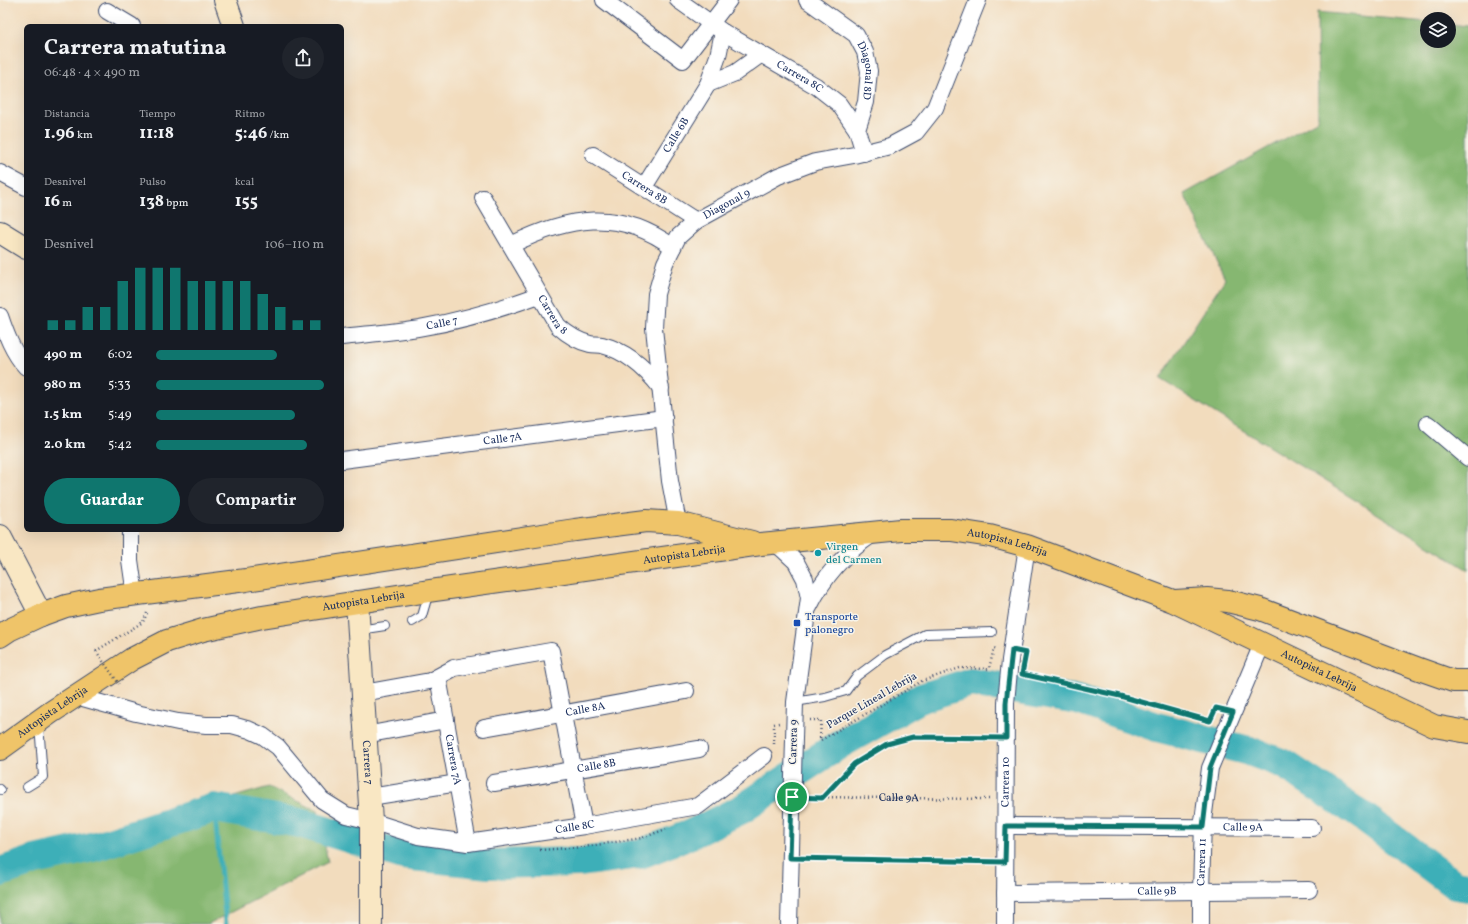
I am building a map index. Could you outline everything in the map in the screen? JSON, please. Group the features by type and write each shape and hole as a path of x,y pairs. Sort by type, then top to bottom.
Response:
{"highway":[{"name":"Autopista Lebrija","path":"0,636 9,630 41,615 66,606 99,599 402,558 575,530 646,521 678,523 767,544"},
{"name":"Autopista Lebrija","path":"0,749 132,659 167,641 203,630 262,617 429,591 767,544 901,530 951,530 990,536 1027,546 1173,601 1434,726 1468,732"},
{"name":"Autopista Lebrija","path":"1173,601 1207,599 1228,601 1260,609 1452,681 1468,681"},
{"path":"0,733 45,718"}],"street":[{"path":"225,0 233,24"},
{"path":"604,0 683,60 716,28 730,0"},
{"name":"Carrera 8C","path":"678,0 716,28 760,55 816,86 839,104 857,130 864,153"},
{"name":"Diagonal 8D","path":"807,0 856,35 866,52 869,71 866,102 857,130"},
{"name":"Diagonal 9","path":"678,523 670,481 654,328 656,294 665,263 678,236 696,220 778,176 815,162 864,153 890,146 916,132 935,108 978,0"},
{"path":"107,11 129,24"},
{"name":"Calle 6B","path":"644,187 708,84 718,56 716,28"},
{"path":"708,84 735,73 760,55"},
{"name":"Carrera 8B","path":"593,155 696,220"},
{"path":"0,174 24,186"},
{"name":"Carrera 8","path":"483,198 553,318 565,332 581,342 601,345 625,355 645,370 660,388"},
{"path":"510,245 530,235 551,228 568,224 600,220 630,224 646,229 673,246"},
{"path":"0,232 24,247"},
{"name":"Calle 7","path":"344,337 422,328 456,321 489,312 539,295"},
{"path":"0,316 10,343 19,360 24,366"},
{"name":"Calle 7A","path":"344,460 664,418"},
{"path":"1428,424 1468,458"},
{"path":"130,532 130,560 134,595"},
{"name":"Carrera 9","path":"808,608 817,590 842,558 857,545 874,534"},
{"path":"0,536 41,615"},
{"name":"Carrera 9","path":"767,544 789,554 801,570 808,589 808,608 795,702 789,924"},
{"name":"Carrera 10","path":"1005,924 1006,703 1015,659 1027,546"},
{"name":"Carrera 7","path":"357,602 370,797 371,924"},
{"name":"Carrera 11","path":"1201,924 1203,827 1210,768 1262,644"},
{"path":"363,693 430,681 454,668 551,651 584,826"},
{"name":"Carrera 7A","path":"438,677 468,843"},
{"name":"Calle 8A","path":"484,728 686,691"},
{"name":"Calle 8C","path":"76,696 136,713 178,722 206,725 232,725 250,730 263,736 278,747 322,800 346,815 371,826 418,836 468,843 584,826 698,806 764,756"},
{"path":"366,735 446,720"},
{"name":"Calle 8B","path":"494,783 699,749"},
{"path":"370,797 458,783"},
{"name":"Calle 9A","path":"1006,826 1312,828"},
{"name":"Calle 9B","path":"1005,893 1310,890"}],"lane":[{"path":"412,622 422,616 429,591"},
{"path":"358,630 385,626"},
{"path":"795,702 825,697 846,691 857,676 885,655 925,634 992,632"},
{"path":"27,786 43,777 45,718"}],"path":[{"path":"119,684 96,651 143,622 157,592"},
{"name":"Parque Lineal Lebrija","path":"820,740 922,681 960,668 989,669 994,648 1015,659"},
{"path":"1015,659 1022,674 1120,696 1210,721 1216,708 1231,717"},
{"path":"822,798 854,764 887,744 913,737 1006,738"},
{"name":"Calle 9A","path":"793,793 822,798 1006,799"},
{"path":"790,858 1005,862"}],"green space":[{"path":"1317,12 1420,21 1420,48 1456,48 1456,25 1468,26 1468,570 1160,379 1225,279 1184,194 1318,120"},
{"path":"269,787 318,811 328,862 208,924 0,924 0,863"}],"waterway":[{"path":"0,872 35,860 97,846 214,808 300,823 403,855 489,864 580,862 640,854 691,834 742,809 840,744 921,698 971,682 1078,700 1157,727 1249,751 1284,764 1364,817 1455,885 1468,887"},
{"path":"214,808 226,924"}],"place":[{"name":"Virgen del Carmen","path":"818,553"},
{"name":"Transporte palonegro","path":"797,623"}],"route":[{"path":"1012,650 1026,653 1022,674 1050,679 1120,696 1210,721 1216,708 1233,712 1210,768 1203,827 1006,826 1005,862 790,858 792,797 822,798 854,764 887,744 913,737 1006,738 1006,703 1012,650"}]}
